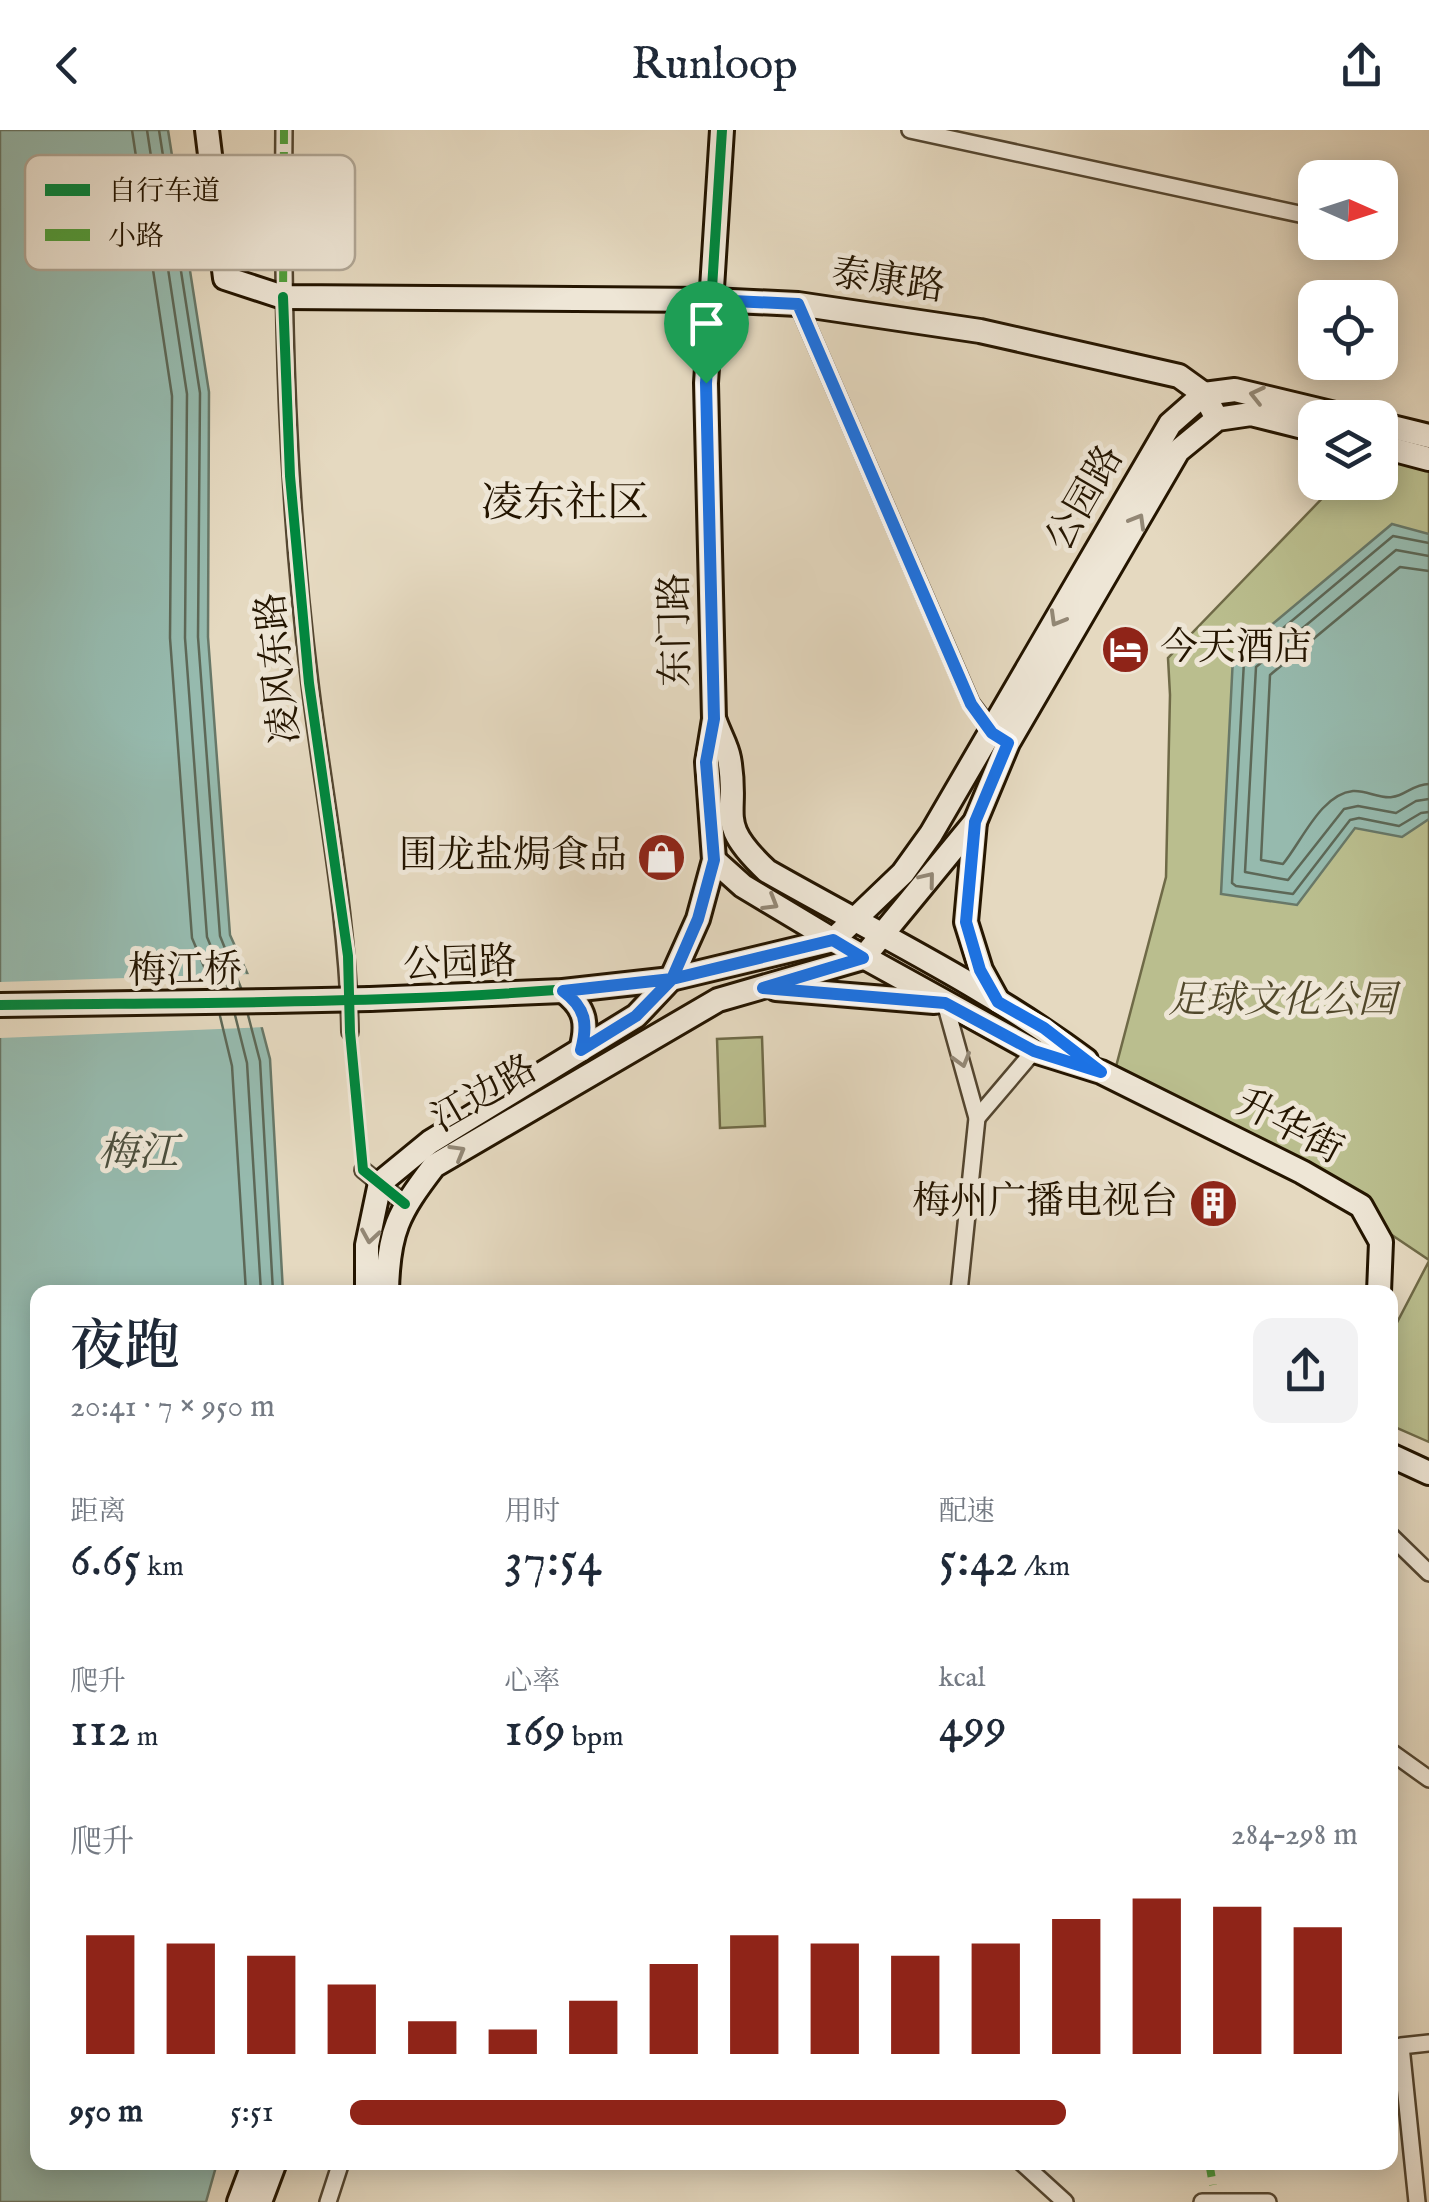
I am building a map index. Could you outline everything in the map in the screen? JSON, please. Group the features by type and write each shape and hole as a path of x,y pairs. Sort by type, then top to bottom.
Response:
{"street":[{"name":"泰康路","path":"207,130 210,155"},
{"name":"凌风东路","path":"284,130 284,155"},
{"name":"东门路","path":"672,979 698,919 714,860 706,762 714,719 706,383 722,130"},
{"path":"910,130 1298,214"},
{"name":"泰康路","path":"224,270 225,278 282,297 798,304 980,330 1179,376 1204,394"},
{"name":"凌风东路","path":"282,270 290,476 309,682 348,956 350,1032"},
{"path":"798,304 971,704 1000,738"},
{"path":"1298,405 1236,390 1204,394 1217,419 1251,414 1298,426"},
{"name":"公园路","path":"863,958 975,822 1000,738 1170,424 1204,394"},
{"name":"公园路","path":"370,999 563,991 672,979 833,940 903,873 1000,738 1178,451 1217,419"},
{"path":"1398,428 1429,436"},
{"path":"1398,451 1429,459"},
{"name":"东门路","path":"714,719 729,757 730,824 743,848 767,872 882,936"},
{"path":"975,822 966,922 980,970 998,1002"},
{"path":"714,860 743,886 833,940"},
{"name":"升华街","path":"882,936 1044,1028 1101,1072"},
{"name":"升华街","path":"833,940 1034,1051 1101,1072 1302,1172 1360,1206 1382,1242 1380,1285"},
{"name":"江边路","path":"387,1285 388,1252 404,1204 434,1166 718,1000 863,958"},
{"name":"江边路","path":"371,1177 636,1016 672,979"},
{"path":"763,988 945,1003 977,1118 960,1285"},
{"path":"563,991 578,1002 584,1017 586,1032 581,1050"},
{"name":"梅江桥","path":"0,1005 370,999"},
{"path":"977,1118 1034,1051"},
{"path":"371,1177 404,1204"},
{"path":"366,1285 371,1177"},
{"path":"1398,1459 1429,1474"},
{"path":"1398,1543 1429,1573"},
{"path":"1398,1757 1429,1780"},
{"path":"1418,2202 1401,2046 1429,2043"},
{"path":"239,2202 251,2170"},
{"path":"260,2202 272,2170"},
{"path":"328,2202 338,2170"},
{"path":"1031,2170 1066,2202"},
{"path":"1202,2202 1268,2202"}],"green space":[{"name":"足球文化公园","path":"1398,444 1429,452 1429,1260 1316,1184 1113,1078 1166,877 1168,658 1321,500 1398,500"},
{"path":"762,1037 765,1126 720,1128 717,1039"},
{"path":"1429,1261 1429,1442 1398,1428 1398,1321"}],"water":[{"name":"梅江","path":"0,130 168,130 172,155 25,155 25,270 190,270 209,392 208,637 230,935 248,975 270,1059 283,1285 30,1285 30,2170 215,2170 206,2202 0,2202"},
{"path":"1392,524 1429,534 1429,819 1402,837 1355,828 1297,905 1221,894 1233,657"}],"pier":[{"path":"253,974 266,1027 0,1038 0,982"}],"tunnel":[{"path":"350,1032 363,1170"}],"marked path":[{"path":"284,130 284,155"},
{"path":"283,270 283,305"},
{"path":"1210,2170 1213,2185"}],"cycle path":[{"path":"0,1005 420,998 671,979 698,919 714,860 707,762 714,719 706,383 722,130"},
{"path":"283,297 290,476 309,683 348,956 350,1032 363,1170 405,1204"}],"place":[{"name":"今天酒店","path":"1125,649"},
{"name":"围龙盐焗食品","path":"662,857"},
{"name":"梅州广播电视台","path":"1213,1203"}],"district":[{"name":"凌东社区","path":"565,504"}],"route":[{"path":"706,383 712,300 798,304 971,704 992,733 1008,743 975,822 966,922 980,970 998,1002 1044,1028 1101,1072 1034,1051 945,1003 763,988 863,958 833,940 672,979 636,1016 581,1050 586,1032 584,1017 578,1002 563,991 672,979 698,919 714,860 706,762 714,719 706,383"}]}
